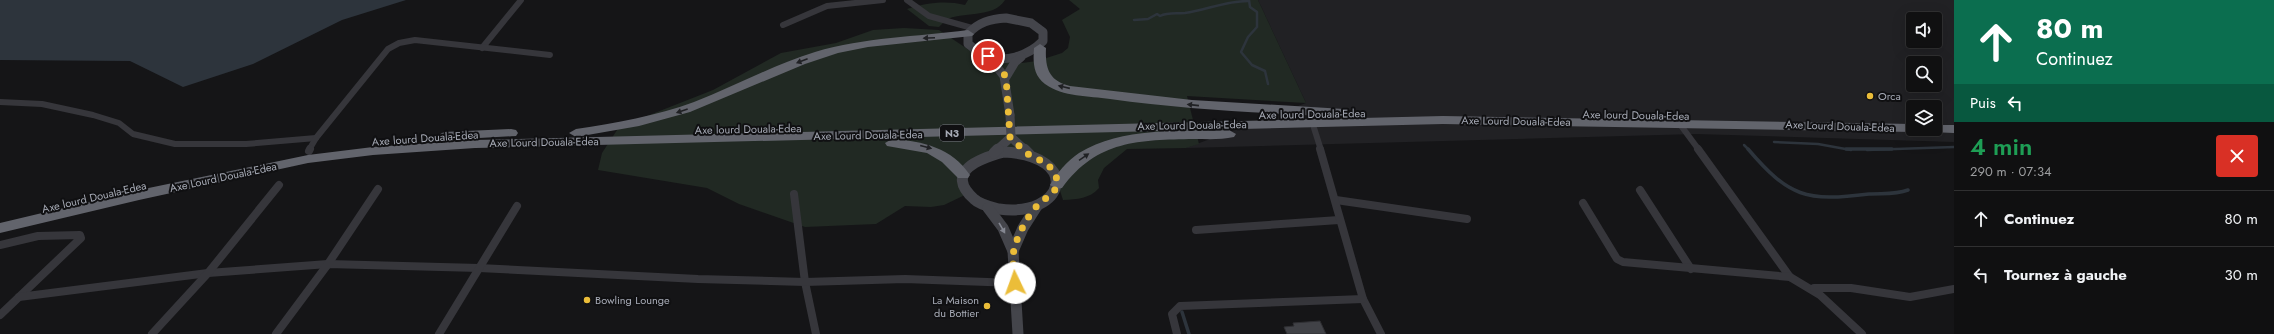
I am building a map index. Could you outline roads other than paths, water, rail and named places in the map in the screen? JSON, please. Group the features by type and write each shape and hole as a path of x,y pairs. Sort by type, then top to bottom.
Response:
{"highway":[{"path":"574,133 624,126 674,114 787,67 836,50 868,43 970,30"},
{"path":"1040,48 1039,67 1043,75 1054,85 1133,99 1346,118"},
{"name":"Axe lourd Douala-Edea","path":"0,219 222,167 309,151 378,141 476,133 574,133 1346,118 1534,112 1906,121"},
{"path":"1057,185 1083,157 1099,149 1118,143 1141,139 1314,128 1346,118"},
{"name":"Axe Lourd Douala-Edea","path":"0,228 139,195 315,158 373,151 475,144 677,140 1346,118 1906,128"},
{"path":"677,140 773,144 915,144 935,150 946,158 963,175"}],"main road":[{"path":"994,153 1010,137 1010,115 1006,77 996,62 988,56 973,49 968,44 970,30 993,19 1018,20 1039,28 1043,34 1044,41 1040,48 1021,57 1015,62 1006,77"},
{"path":"988,56 1004,58 1021,57"},
{"path":"1010,137 1029,154 1048,164 1054,172 1057,185 1052,195 1037,206 1023,210 1005,211 988,208 976,202 967,194 963,188 963,175 968,166 979,158 994,153 1010,152 1029,154"},
{"path":"1013,251 1023,228 1037,206"},
{"path":"988,208 1003,228 1013,251 1018,334"}],"street":[{"path":"482,48 521,0"},
{"path":"783,25 827,6 882,0"},
{"path":"907,0 924,14 938,21 970,30"},
{"path":"309,151 316,138 376,62 392,45 405,41 416,40 550,55"},
{"path":"0,102 42,104 93,115 119,123 133,134 152,140 175,144 246,144 316,138"},
{"path":"1679,123 1790,277"},
{"path":"1314,128 1336,200 1339,220 1364,299 1381,334"},
{"path":"152,334 208,273 280,185"},
{"path":"276,334 328,264 378,189"},
{"path":"1640,190 1691,269"},
{"path":"794,194 805,282 816,334"},
{"path":"1336,200 1468,219"},
{"path":"1584,203 1617,259 1622,262 1790,277 1814,288 1862,334"},
{"path":"439,334 517,206"},
{"path":"1196,230 1339,220"},
{"path":"0,245 38,236 80,235 80,238 0,315"},
{"path":"19,297 208,273 328,264 479,268 698,280 805,282 905,279 1015,283"},
{"path":"1814,288 1851,288 1910,296 1954,289"},
{"path":"1177,334 1172,314 1180,306 1364,299"}],"waterway":[{"path":"1249,0 1250,7 1257,12 1257,27 1248,37 1241,52 1252,65 1265,71 1268,84"},
{"path":"1134,20 1148,19 1157,14 1160,16 1193,12 1232,2 1248,1"},
{"path":"1774,142 1818,144 1851,150"},
{"path":"1744,145 1748,149"},
{"path":"1867,150 1954,147"},
{"path":"1748,149 1775,177 1800,192 1814,196 1847,196 1893,193 1908,190"},
{"path":"1846,149 1892,149"},
{"path":"1182,312 1189,334"}],"place":[{"name":"Orca","path":"1870,96"},
{"name":"Bowling Lounge","path":"587,300"},
{"name":"La Maison du Bottier","path":"987,306"}]}
